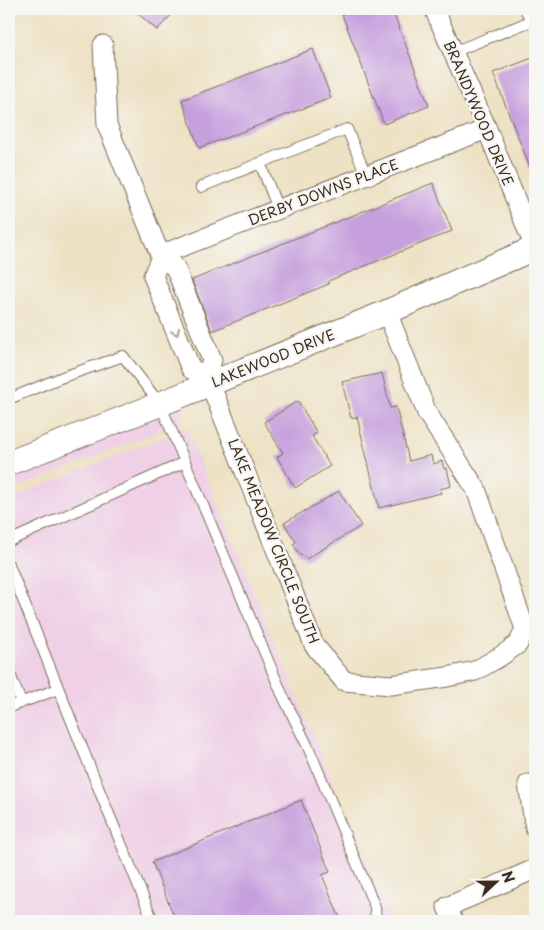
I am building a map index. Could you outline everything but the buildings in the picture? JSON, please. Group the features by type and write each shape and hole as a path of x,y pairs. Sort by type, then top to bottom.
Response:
{"street":[{"name":"BRANDYWOOD DRIVE","path":"440,9 435,11 535,248"},
{"path":"103,45 108,125 160,256 153,276 191,369 209,379"},
{"name":"DERBY DOWNS PLACE","path":"160,256 486,129"},
{"name":"LAKEWOOD DRIVE","path":"9,463 160,404 209,379 387,312 535,248"},
{"name":"LAKE MEADOW CIRCLE SOUTH","path":"209,379 314,645 344,681 391,686 475,671 518,644 525,629 476,489 427,413 387,312"},
{"path":"528,784 535,828"},
{"path":"453,921 447,907 535,869"}],"lane":[{"path":"453,52 530,21 525,9"},
{"path":"201,187 347,129 366,176"},
{"path":"260,162 278,209"},
{"path":"9,399 60,378 123,356 160,404 282,694 309,750 372,898 376,921"},
{"path":"9,541 185,462"},
{"path":"9,566 153,921"},
{"path":"9,672 21,702"},
{"path":"9,707 58,688"}],"shaded area":[{"path":"187,401 181,414 183,422 9,491 9,472"},
{"path":"186,428 390,921 9,921 9,499"}]}
